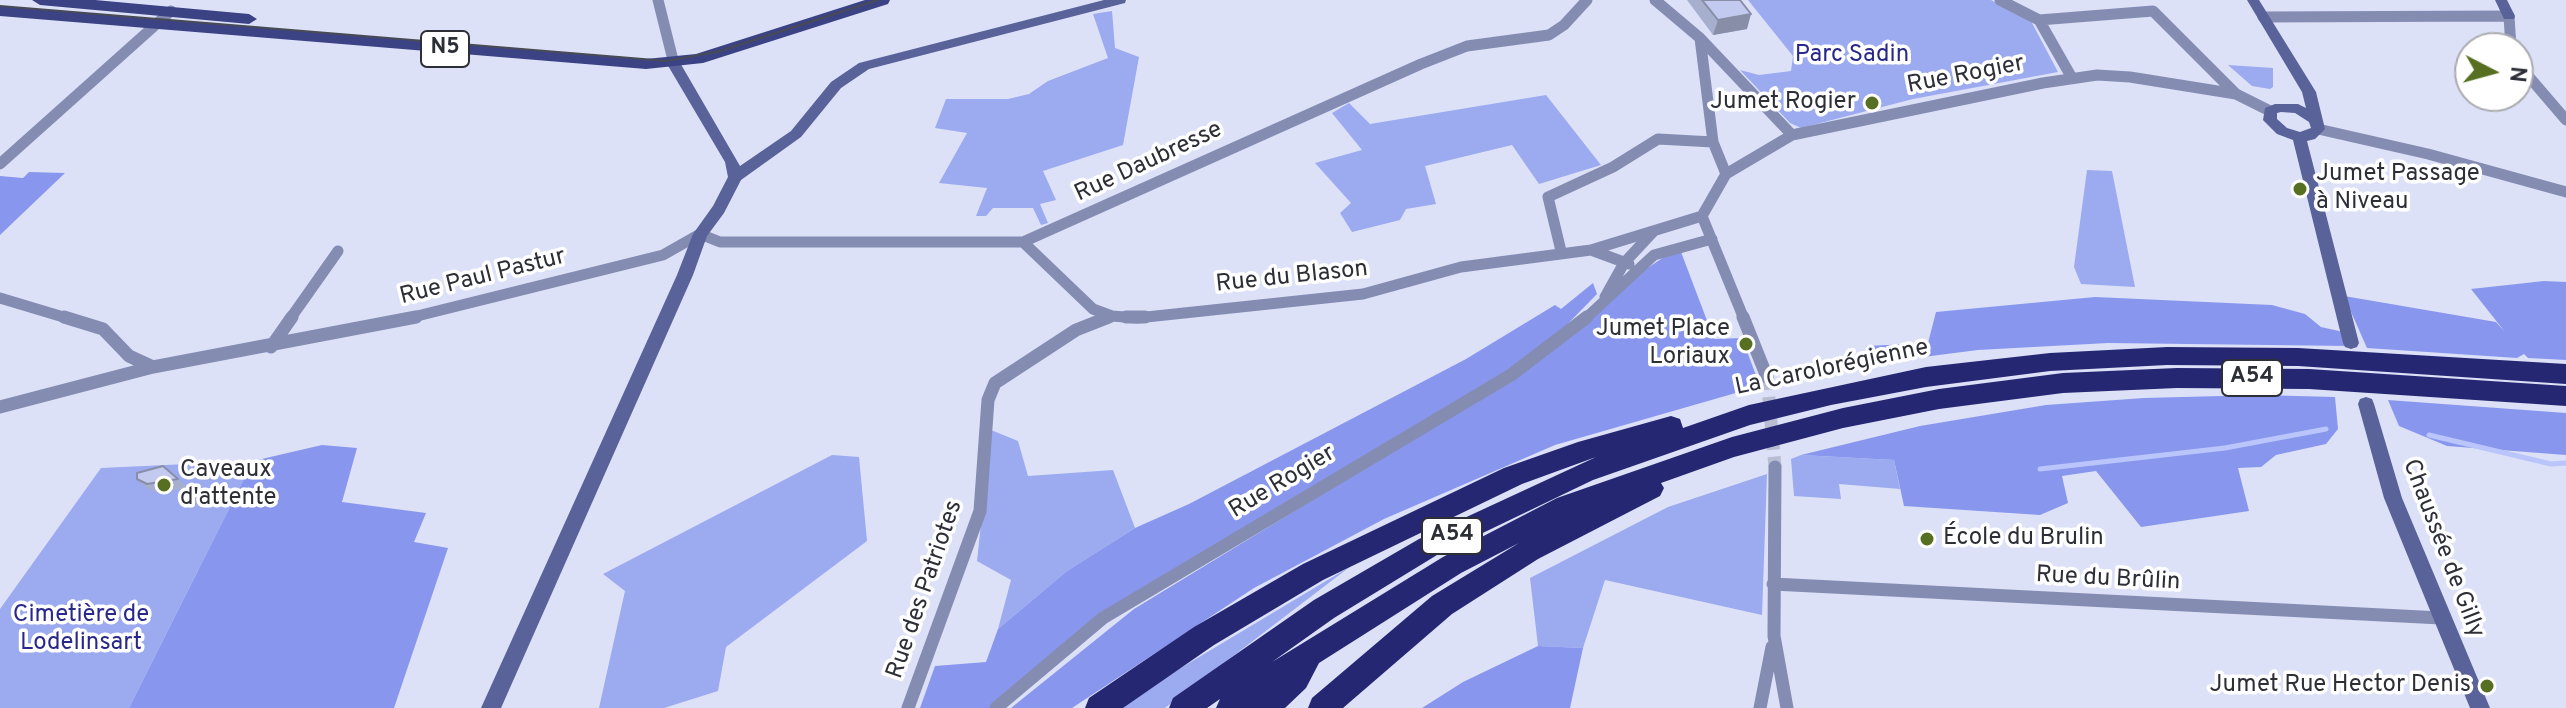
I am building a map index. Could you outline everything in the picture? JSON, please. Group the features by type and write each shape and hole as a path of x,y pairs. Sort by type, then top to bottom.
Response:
{"highway":[{"name":"La Carolorégienne","path":"1183,708 1324,609 1428,547 1584,472 1749,415 1926,377 2050,362 2167,356 2298,357 2566,374"},
{"name":"La Carolorégienne","path":"1230,708 1452,565 1566,506 1732,447 1843,418 1925,402 2063,383 2213,377 2566,396"},
{"path":"1099,708 1204,636 1313,572 1513,476 1578,452 1685,422 1749,415"},
{"path":"1322,708 1442,605 1529,551 1732,447"},
{"name":"La Carolorégienne","path":"1264,708 1296,679 1313,652"}],"main road":[{"name":"N5","path":"40,0 673,58 852,0"},
{"name":"N5","path":"0,11 589,62 720,53 882,0"}],"street":[{"path":"658,0 673,58 732,162 735,177"},
{"path":"491,708 679,289 700,234 719,209 735,177 796,134 836,85 864,66 1120,0"},
{"name":"Rue Daubresse","path":"700,234 720,242 1023,242 1249,138 1467,46 1549,35 1564,25 1587,0"},
{"path":"1655,0 1700,38 1792,135"},
{"path":"2000,0 2039,20 2153,11 2236,94"},
{"path":"2253,0 2309,92 2316,124 2310,136 2299,137 2275,126 2269,117 2292,89 2289,61"},
{"path":"2501,0 2509,16 2510,32"},
{"path":"0,164 171,11"},
{"path":"2263,17 2509,16"},
{"path":"2039,20 2072,78"},
{"path":"1700,38 1713,142 1726,174"},
{"name":"Rue Rogier","path":"1702,216 1726,174 1792,135 2072,78 2097,75 2130,77 2236,94 2274,109"},
{"path":"2534,83 2566,120"},
{"path":"2274,109 2298,109 2316,124 2566,192"},
{"path":"2299,137 2351,343"},
{"path":"1561,251 1548,197 1613,167 1658,139 1713,142"},
{"path":"1591,250 1702,216 1767,377"},
{"path":"1599,307 1624,263 1653,232"},
{"name":"Rue Paul Pastur","path":"0,407 153,367 448,311 663,255 700,234"},
{"name":"Rue Rogier","path":"996,708 1103,618 1269,516 1511,375 1599,307 1654,255 1712,239"},
{"path":"1023,242 1093,309 1112,316"},
{"path":"1591,250 1624,263 1645,265"},
{"name":"Rue du Blason","path":"1112,316 1137,318 1363,294 1461,267 1561,251 1591,250"},
{"path":"271,347 338,251"},
{"path":"0,298 103,329 129,356 153,367"},
{"name":"Rue des Patriotes","path":"908,708 980,511 988,400 995,383 1013,368 1076,330 1112,316"},
{"name":"Chaussée de Gilly","path":"2366,404 2393,498 2480,708"},
{"path":"1775,467 1774,636 1787,708"},
{"name":"Rue du Brûlin","path":"1773,584 2441,618"},
{"path":"1760,708 1774,636"}],"green space":[{"name":"Parc Sadin","path":"1748,0 1991,0 2031,21 2058,72 1913,99 1801,128 1790,123 1740,70 1759,75 1791,71 1793,56"},
{"path":"1112,11 1115,48 1139,57 1123,145 1043,171 1056,200 1040,204 1048,223 1041,225 1033,208 993,208 986,216 976,216 987,188 939,183 967,133 935,128 946,99 1008,99 1029,94 1048,81 1108,58 1093,14"},
{"path":"2228,65 2273,68 2273,87 2252,86"},
{"path":"1546,95 1601,165 1539,184 1512,145 1425,166 1436,204 1406,209 1400,220 1352,232 1340,213 1351,203 1315,163 1362,150 1332,113 1349,103 1370,124"},
{"path":"2087,170 2112,171 2135,287 2081,284 2074,267"},
{"path":"991,430 1018,441 1028,476 1113,470 1135,528 1067,571 998,629 1011,580 977,561"},
{"path":"832,455 859,457 867,541 726,647 718,691 664,708 599,708 625,591 603,574"},
{"path":"1801,455 1894,460 1900,489 1839,484 1841,499 1794,496 1791,459"},
{"name":"Cimetière de Lodelinsart","path":"253,461 129,708 0,708 0,609 101,468"},
{"path":"1767,474 1762,615 1605,580 1583,648 1538,646 1530,578 1668,507"},
{"path":"1351,566 1165,708 1115,708 1119,705"}],"shaded area":[{"path":"29,172 65,173 0,235 0,176 23,178"},
{"path":"1681,252 1714,339 1742,338 1760,386 1555,445 1384,519 1254,588 1072,708 1011,708 1134,609 1375,462 1141,595 997,708 920,708 935,666 986,662 998,629 1067,571 1135,528 1189,504 1466,359 1555,305 1561,309 1593,283 1597,294 1549,343 1634,277 1667,255"},
{"path":"2544,281 2566,282 2566,360 2528,358 2524,354 2517,358 2367,348 2344,296 2496,322 2505,332 2471,289"},
{"path":"2095,297 2272,305 2305,314 2321,327 2348,333 2348,346 2108,343 1978,350 1868,364 1866,346 1928,343 1936,312"},
{"path":"2335,397 2338,429 2326,444 2276,455 2261,467 2238,468 2249,511 2141,527 2096,471 2062,476 2068,503 2040,515 1904,506 1894,460 1801,455 1920,426 2046,405 2144,398"},
{"path":"2388,400 2566,413 2566,455 2447,446 2399,426"},
{"path":"322,445 357,448 342,502 426,513 414,542 448,548 394,708 129,708 253,461"},
{"path":"1538,646 1583,648 1570,708 1422,708 1463,682"}],"building":[{"path":"1702,0 1740,0 1751,14 1718,20"},
{"path":"163,466 178,479 147,484 137,479 137,473"}],"waterway":[{"path":"2040,469 2225,448 2326,429"},
{"path":"2429,435 2551,464 2566,463"}],"tunnel":[{"path":"1767,377 1775,467"}],"tram line":[{"path":"0,6 667,61 720,51 878,0"}],"place":[{"name":"Jumet Rogier","path":"1872,103"},
{"name":"Jumet Passage à Niveau","path":"2300,189"},
{"name":"Jumet Place Loriaux","path":"1746,344"},
{"name":"Caveaux d'attente","path":"164,485"},
{"name":"École du Brulin","path":"1927,539"},
{"name":"Jumet Rue Hector Denis","path":"2487,686"}]}
